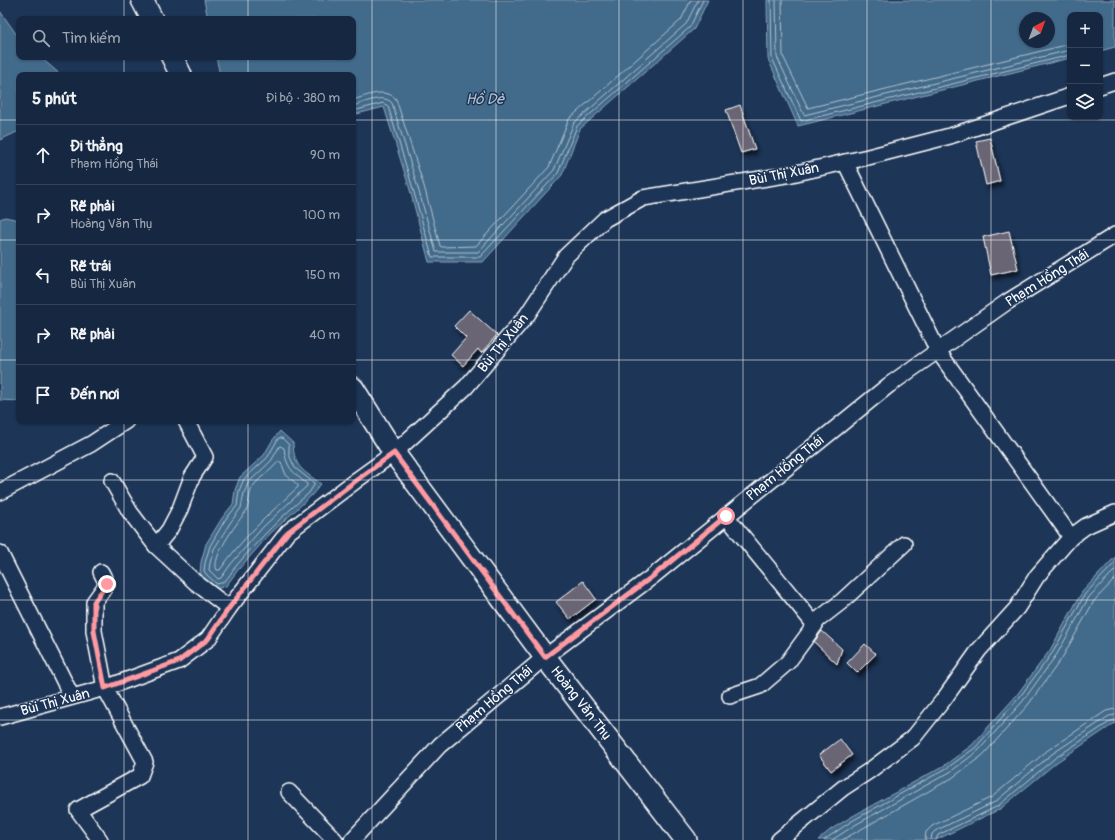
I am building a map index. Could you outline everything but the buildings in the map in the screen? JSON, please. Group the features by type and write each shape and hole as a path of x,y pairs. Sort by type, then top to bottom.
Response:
{"main road":[{"path":"142,0 150,16"},
{"path":"174,60 180,72"},
{"name":"Hoàng Văn Thụ","path":"356,393 394,453 545,657 686,840"}],"street":[{"path":"1103,85 1115,81"},
{"name":"Bùi Thị Xuân","path":"0,717 105,688 179,661 208,639 229,608 288,532 394,453 466,387 527,315 566,256 605,219 643,198 792,174 845,162 950,136 1067,97"},
{"path":"845,162 938,351 1071,537"},
{"name":"Phạm Hồng Thái","path":"352,840 440,745 545,657 653,576 889,385 1007,302 1115,235"},
{"path":"0,492 90,444 121,424"},
{"path":"156,546 169,530 180,509 192,477 205,457 188,424"},
{"path":"112,481 130,512 156,546 195,582 229,608"},
{"path":"779,840 843,788 869,771 913,738 944,699 979,650 1017,608 1037,576 1071,537 1086,526 1115,513"},
{"path":"726,516 814,623"},
{"path":"730,696 760,686 788,662 815,625 814,623 841,602 904,544"},
{"path":"0,553 71,697"},
{"path":"100,840 78,810 140,776 145,762 105,688 94,631 94,602 107,584 101,572"},
{"path":"289,792 335,840"}],"water":[{"name":"Hồ Dè","path":"204,0 708,0 694,29 580,129 562,175 483,262 429,262 410,190 384,107 356,114 356,72 219,72 217,60 356,60 356,16 207,16"},
{"path":"767,0 1115,0 1115,47 1103,50 1103,12 1067,12 1067,59 798,126 768,59"},
{"path":"0,11 16,34 16,60 44,60 58,72 16,72 16,132 0,140"},
{"path":"5,217 16,219 16,401 0,400 0,219"},
{"path":"280,431 293,443 295,458 301,468 321,484 312,495 270,534 226,586 216,589 200,573 201,562 206,544 222,518 233,504 235,490 240,477 264,455"},
{"path":"1115,557 1115,723 1057,762 1000,809 936,840 818,840 830,830 851,817 945,765 972,745 1016,696 1050,650 1082,592"}],"route":[{"path":"107,584 94,602 94,631 105,688 179,661 208,639 229,608 288,532 394,453 545,657 653,576 726,516"}]}
